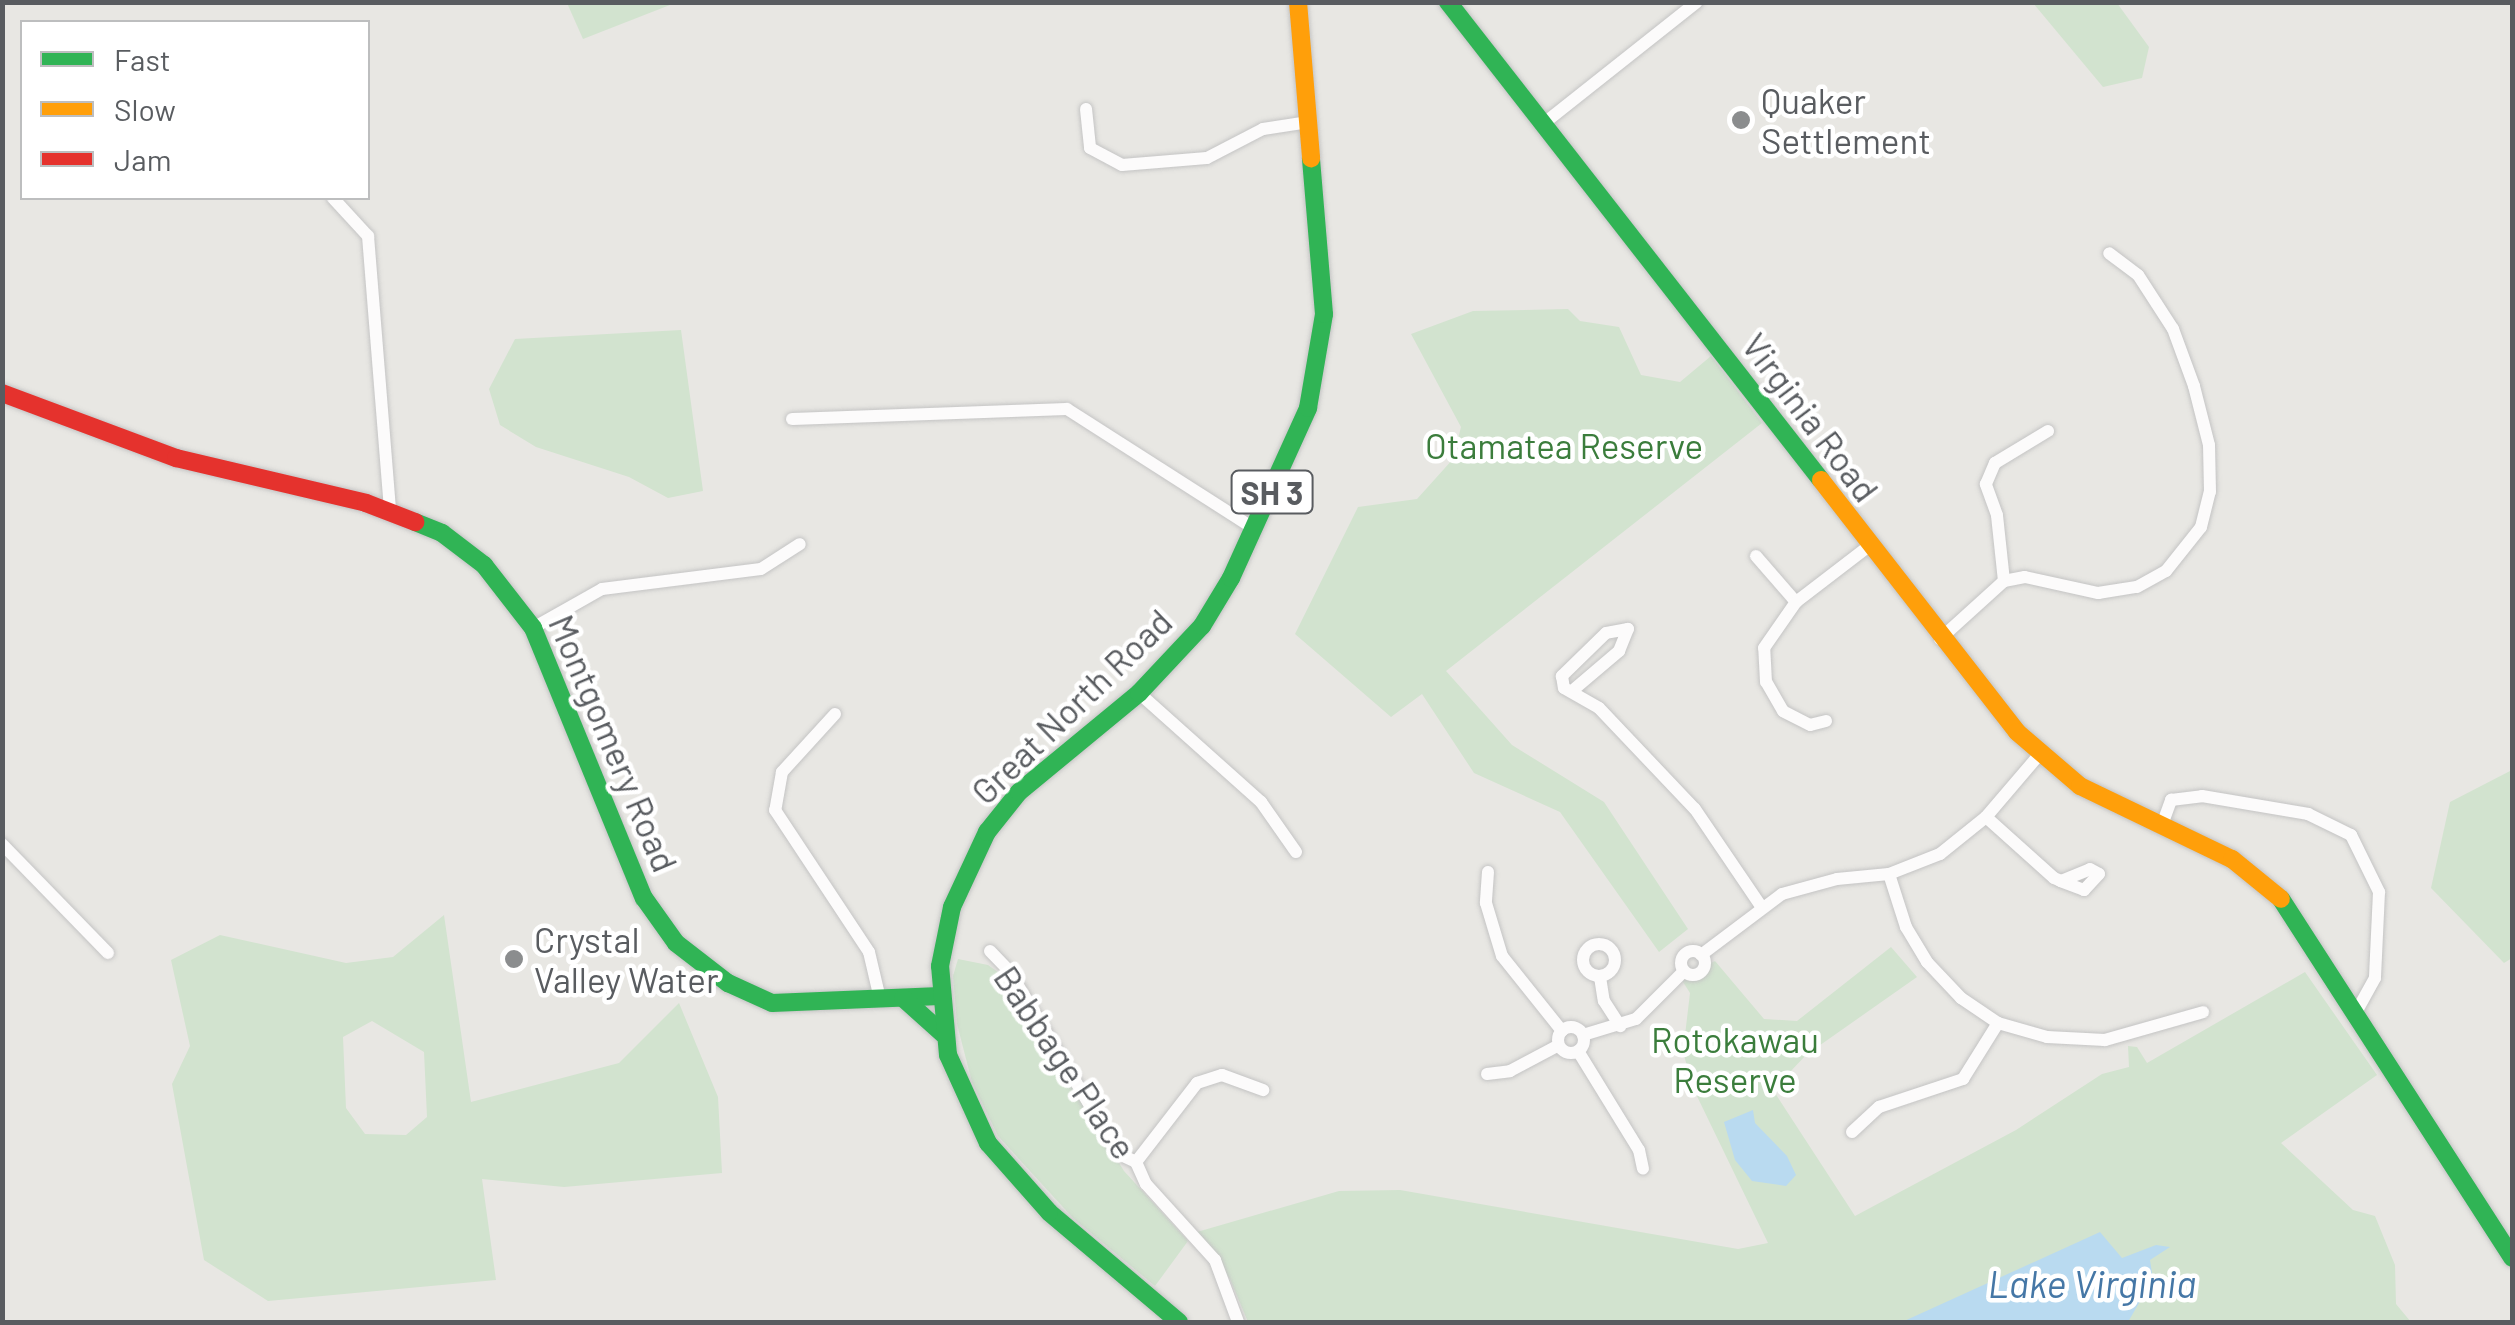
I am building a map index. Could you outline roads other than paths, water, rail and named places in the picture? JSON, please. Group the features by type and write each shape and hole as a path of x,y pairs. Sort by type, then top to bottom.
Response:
{"main road":[{"name":"Great North Road","path":"1179,1322 1007,1169 971,1114 944,1034 940,996 952,907 987,832 1041,770 1140,693 1202,626 1255,529 1308,408 1324,345 1298,2"},
{"name":"Virginia Road","path":"1448,2 1940,640 2039,755 2080,786 2232,859 2282,900 2512,1258"},
{"name":"Montgomery Road","path":"2,393 207,468 390,510 463,548 502,584 533,628 644,898 676,943 728,983 772,1002 940,996"},
{"path":"902,998 944,1034"}],"street":[{"path":"1543,124 1698,2"},
{"path":"1086,109 1090,148 1122,165 1207,158 1263,129 1308,122"},
{"path":"335,200 368,236 390,510"},
{"path":"1940,640 2004,581 2025,578 2098,594 2137,587 2166,571 2201,528 2210,492 2209,445 2194,386 2172,329 2138,275 2108,253"},
{"path":"792,419 1067,409 1255,529"},
{"path":"2004,581 1997,515 1986,484 1995,463 2048,431"},
{"path":"533,628 602,589 761,569 800,544"},
{"path":"1826,721 1796,721 1766,682 1770,632 1796,602 1869,546"},
{"path":"1756,556 1796,602"},
{"path":"1577,687 1619,651 1628,629 1606,632 1562,676 1695,808 1760,906"},
{"path":"1140,693 1262,802 1296,852"},
{"path":"836,714 782,772 775,810 869,952 880,998"},
{"path":"1488,1074 1510,1071 1572,1027 1583,1035 1620,1026 1644,1013 1684,971 1684,956 1701,955 1760,906 1807,885 1889,874 1940,854 1986,817 2039,755"},
{"path":"2162,826 2172,800 2202,796 2308,814 2351,835 2380,892 2376,978 2356,1011"},
{"path":"1986,817 2062,882"},
{"path":"2,844 108,954"},
{"path":"1488,872 1486,904 1502,956 1561,1038 1578,1051 1640,1150 1643,1169"},
{"path":"1889,874 1906,927 1927,962 1961,998 1998,1023 2047,1037 2105,1040 2203,1012"},
{"name":"Babbage Place","path":"990,951 1010,972 1108,1138 1136,1162 1146,1184 1215,1260 1238,1322"},
{"path":"1600,977 1604,1002 1620,1026"},
{"path":"1852,1132 1879,1106 1963,1079 1998,1023"},
{"path":"1578,1051 1583,1035"},
{"path":"1136,1162 1197,1083 1222,1075 1264,1090"}],"water":[{"path":"1753,1110 1755,1123 1787,1156 1796,1175 1786,1186 1752,1181 1735,1160 1724,1122"},
{"name":"Lake Virginia","path":"2100,1232 2122,1258 2156,1245 2170,1247 2150,1260 2153,1279 2128,1322 1902,1322"}],"place":[{"name":"Quaker Settlement","path":"1741,120"},
{"name":"Crystal Valley Water","path":"514,959"}],"park label":[{"name":"Otamatea Reserve","path":"1564,445"},
{"name":"Rotokawau Reserve","path":"1735,1059"}]}
